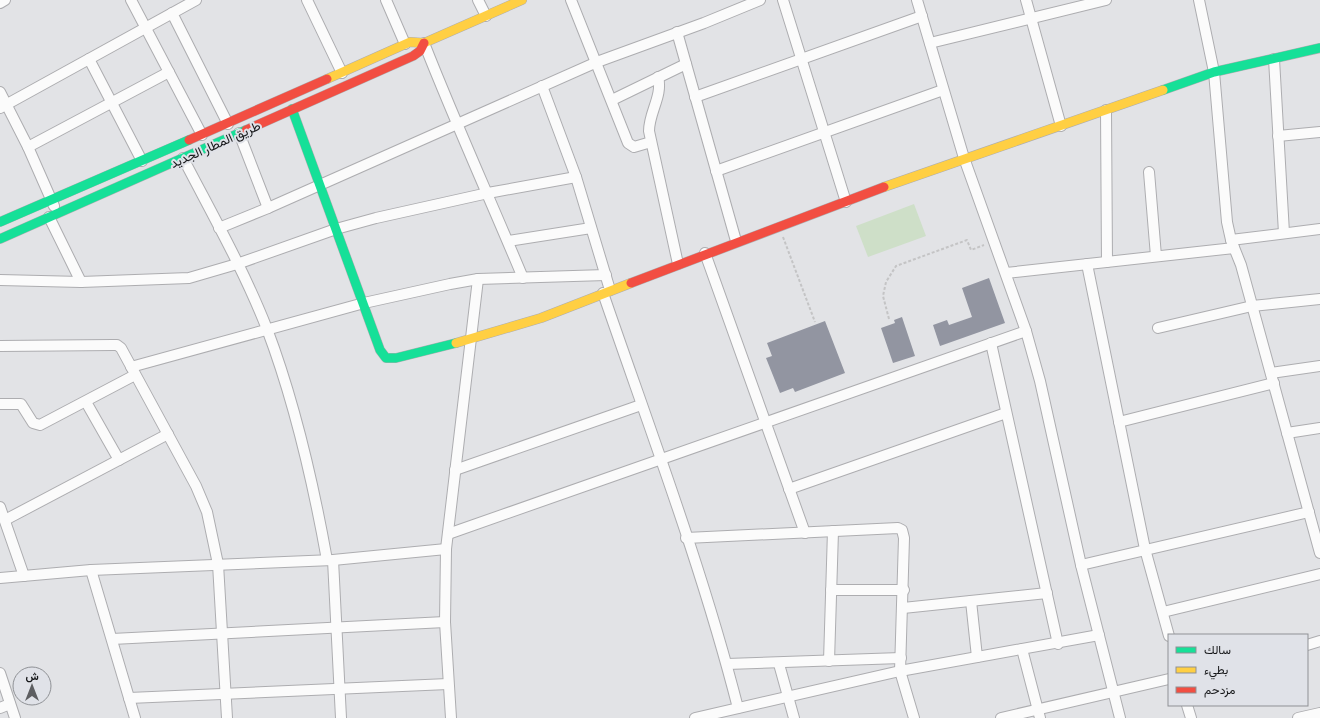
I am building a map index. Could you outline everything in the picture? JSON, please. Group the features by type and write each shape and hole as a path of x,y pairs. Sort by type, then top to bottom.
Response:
{"street":[{"path":"0,3 5,0"},
{"path":"131,0 202,135"},
{"path":"3,106 196,0"},
{"path":"306,0 342,73"},
{"path":"386,0 405,44"},
{"path":"478,0 486,16"},
{"name":"طريق المطار الجديد","path":"0,222 228,124 405,44 414,42 424,43 522,0"},
{"path":"572,0 631,146 634,147 651,142"},
{"path":"219,228 268,208 597,62 760,0"},
{"path":"783,0 846,202"},
{"path":"917,0 964,158 1026,330 1040,381 1082,565 1120,718"},
{"path":"1026,0 1061,126"},
{"path":"930,43 1106,0"},
{"path":"1199,0 1214,72 1227,222 1232,244 1241,265 1320,553"},
{"path":"172,13 228,124"},
{"path":"695,97 922,16"},
{"path":"677,32 736,242"},
{"path":"424,43 456,124 488,193 523,278"},
{"name":"طريق المطار الجديد","path":"0,239 413,56 420,51 424,43"},
{"path":"292,110 380,350 386,358 396,358 471,339 541,318 705,253 964,158 1061,126 1214,72 1320,48"},
{"path":"89,59 142,161"},
{"path":"1274,59 1284,233"},
{"path":"612,100 686,64"},
{"path":"28,147 169,72"},
{"path":"658,77 660,88 649,124 651,142 678,264"},
{"path":"542,86 576,177 606,275 606,292 641,405 727,664 738,708"},
{"path":"716,172 943,90"},
{"path":"0,92 3,106 28,147 51,200 53,215 81,282"},
{"path":"1106,110 1107,262"},
{"path":"1278,136 1320,132"},
{"path":"238,133 268,208"},
{"path":"183,158 237,264 267,329 301,438 330,560 336,628 341,718"},
{"path":"1149,172 1156,256"},
{"path":"0,280 81,282 189,278 237,264 336,229 376,218 488,193 576,177"},
{"path":"508,241 591,228"},
{"path":"1006,273 1156,256 1232,244 1284,233 1320,229"},
{"path":"705,253 805,533"},
{"path":"1087,264 1145,549 1168,634"},
{"path":"0,404 21,404 34,423 40,425 86,402 133,371 267,329 364,303 478,279 606,275"},
{"path":"451,718 445,622 446,549 478,279"},
{"path":"1158,328 1252,306 1320,299"},
{"path":"448,534 1026,330"},
{"path":"991,343 1058,644"},
{"path":"0,346 117,345 121,348 202,499 210,524 218,564 227,718"},
{"path":"1271,373 1320,366"},
{"path":"1119,422 1274,383"},
{"path":"86,402 119,460"},
{"path":"456,470 641,405"},
{"path":"790,489 1006,413"},
{"path":"1287,433 1320,428"},
{"path":"4,520 168,434"},
{"path":"0,507 24,576"},
{"path":"1082,565 1145,549 1309,512"},
{"path":"686,538 898,528 902,530 904,538 904,590 900,671 914,718"},
{"path":"829,661 833,531"},
{"path":"0,578 90,570 330,560 446,549"},
{"path":"90,570 136,718"},
{"path":"1163,612 1320,574"},
{"path":"831,590 904,590"},
{"path":"903,608 1047,593"},
{"path":"971,601 977,657"},
{"path":"112,639 445,622"},
{"path":"695,718 900,671 1058,644 1099,635"},
{"path":"1308,645 1320,641"},
{"path":"1022,649 1039,714"},
{"path":"727,664 779,664 901,658"},
{"path":"779,664 794,718"},
{"path":"0,673 15,718"},
{"path":"1001,718 1039,714 1114,692 1168,679"},
{"path":"130,698 340,690 448,684"},
{"path":"0,708 10,704"},
{"path":"1187,706 1191,718"},
{"path":"1298,718 1320,713"}],"path":[{"path":"779,226 815,322"},
{"path":"889,319 883,296 886,282 896,266 967,240 970,250 994,241"}],"green space":[{"path":"914,204 926,236 868,257 856,226"}],"building":[{"path":"989,278 1005,323 940,346 933,325 947,320 949,325 972,317 962,288"},
{"path":"902,317 915,356 893,363 881,328 895,323 894,320"},
{"path":"825,321 845,373 795,392 793,388 780,393 766,358 772,356 767,343"}],"traffic: fast":[{"path":"1163,90 1214,72 1320,48"},
{"path":"292,109 380,350 386,358 396,358 456,343"},
{"path":"0,239 246,130"},
{"path":"0,222 189,140"}],"traffic: slow":[{"path":"327,79 410,42 424,43 522,0"},
{"path":"884,187 1163,90"},
{"path":"456,343 541,318 631,283"}],"traffic: jam":[{"path":"246,130 413,56 420,51 424,43"},
{"path":"189,140 327,79"},
{"path":"631,283 884,187"}]}
